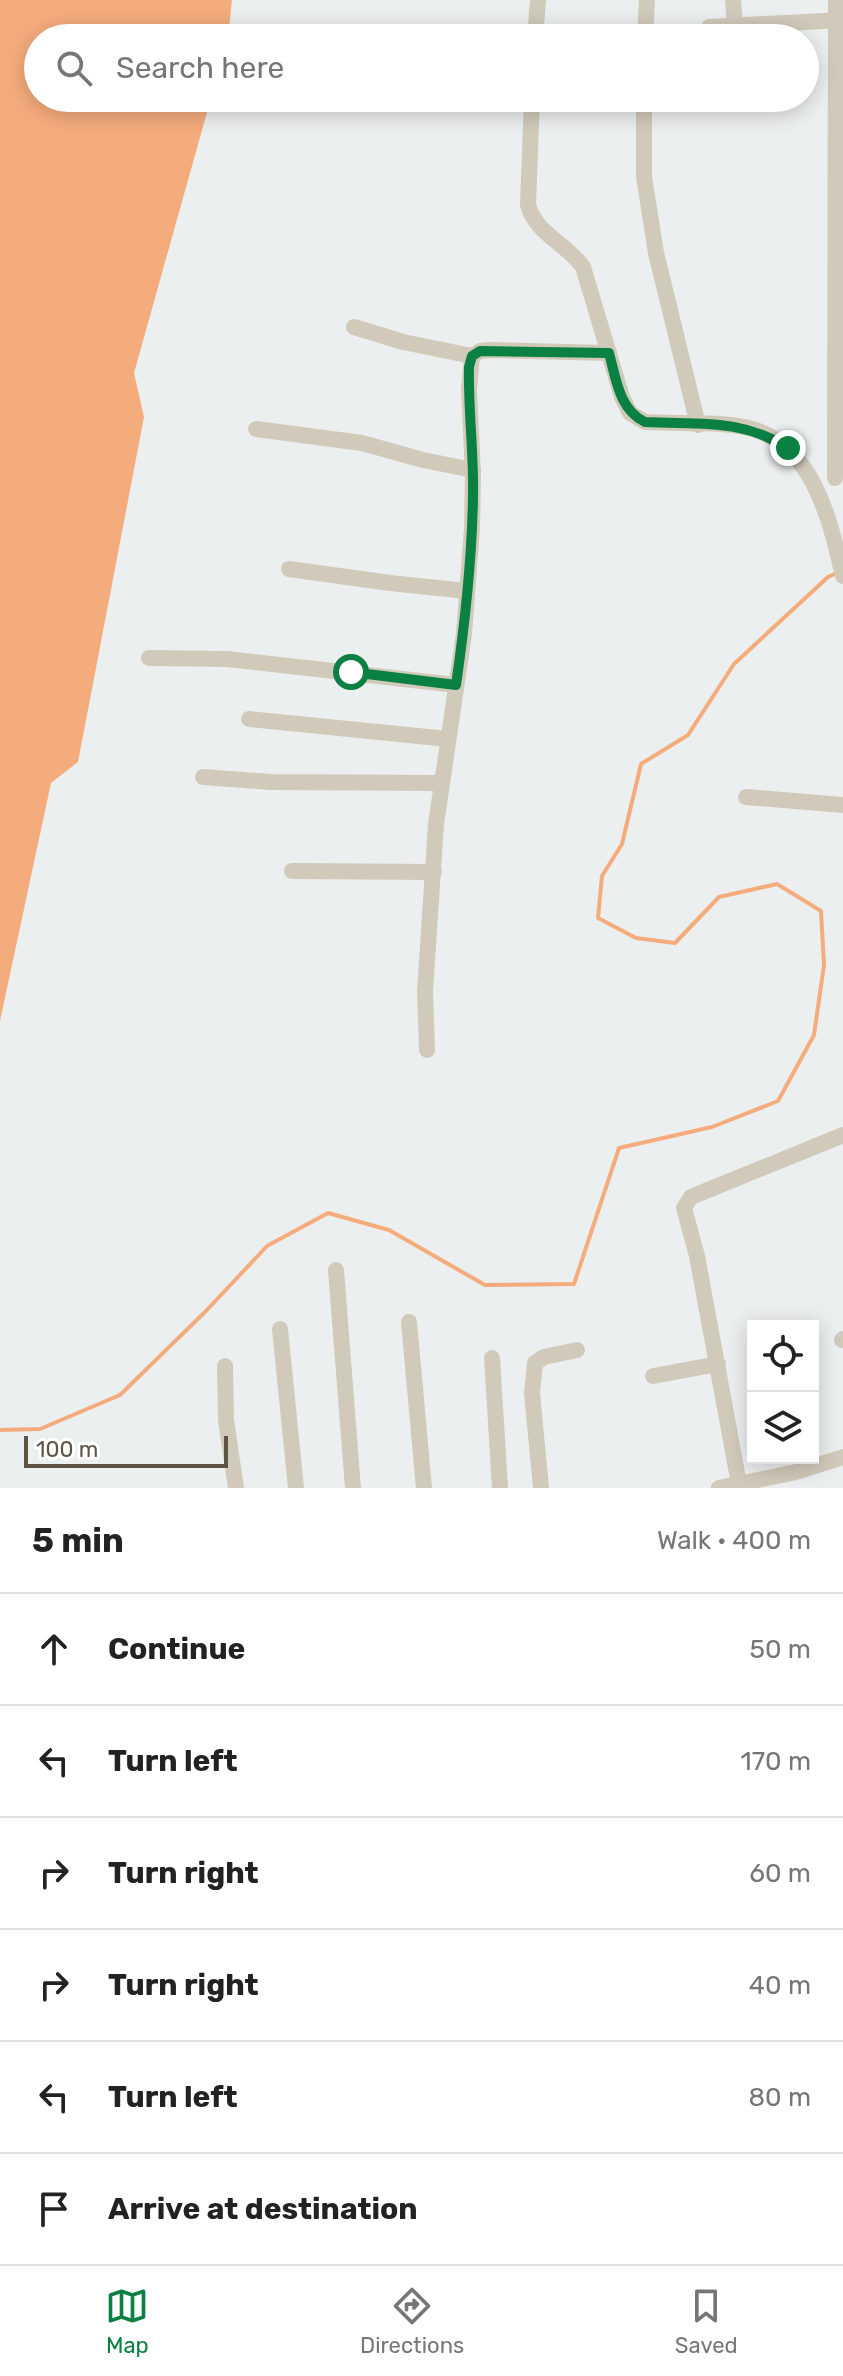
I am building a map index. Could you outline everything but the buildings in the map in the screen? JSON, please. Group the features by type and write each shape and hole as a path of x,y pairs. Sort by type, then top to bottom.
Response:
{"street":[{"path":"536,24 538,0"},
{"path":"646,24 647,0"},
{"path":"733,0 735,24"},
{"path":"812,482 839,478 840,90 836,0"},
{"path":"770,24 839,20"},
{"path":"531,112 528,205 531,218 574,254 583,267 622,397 630,413 645,422 730,425 768,435 788,448 803,465 825,508 843,576"},
{"path":"644,112 644,177 656,253 698,425"},
{"path":"354,327 403,342 472,356 480,351 492,350 609,353"},
{"path":"427,1050 425,991 441,783 456,685 472,528 469,389 472,356"},
{"path":"256,429 362,443 473,470"},
{"path":"289,569 467,591"},
{"path":"149,658 227,659 456,685"},
{"path":"249,719 448,739"},
{"path":"203,777 271,782 441,783"},
{"path":"746,797 843,805"},
{"path":"292,871 434,872"},
{"path":"739,1484 697,1256 684,1208 691,1197 843,1135"},
{"path":"336,1270 353,1488"},
{"path":"409,1322 424,1488"},
{"path":"280,1329 296,1488"},
{"path":"541,1488 532,1372 535,1363 544,1357 577,1350"},
{"path":"492,1358 500,1488"},
{"path":"653,1376 718,1364"},
{"path":"225,1366 226,1420 236,1488"},
{"path":"719,1488 796,1472 843,1457"}],"shaded area":[{"path":"0,0 232,0 229,24 24,24 24,112 207,112 134,373 144,417 78,762 51,783 0,1021"}],"waterway":[{"path":"0,1430 40,1429 120,1395 267,1246 328,1213 389,1230 485,1285 574,1284 619,1148 712,1127 778,1101 814,1035 824,965 821,911 777,884 719,897 675,943 636,938 598,918 602,876 622,844 641,764 688,735 734,664 828,577 837,573"}],"route":[{"path":"351,672 456,685 464,634 472,528 469,367 472,356 480,351 609,353 622,397 630,413 637,418 645,422 750,428 788,448"}]}
